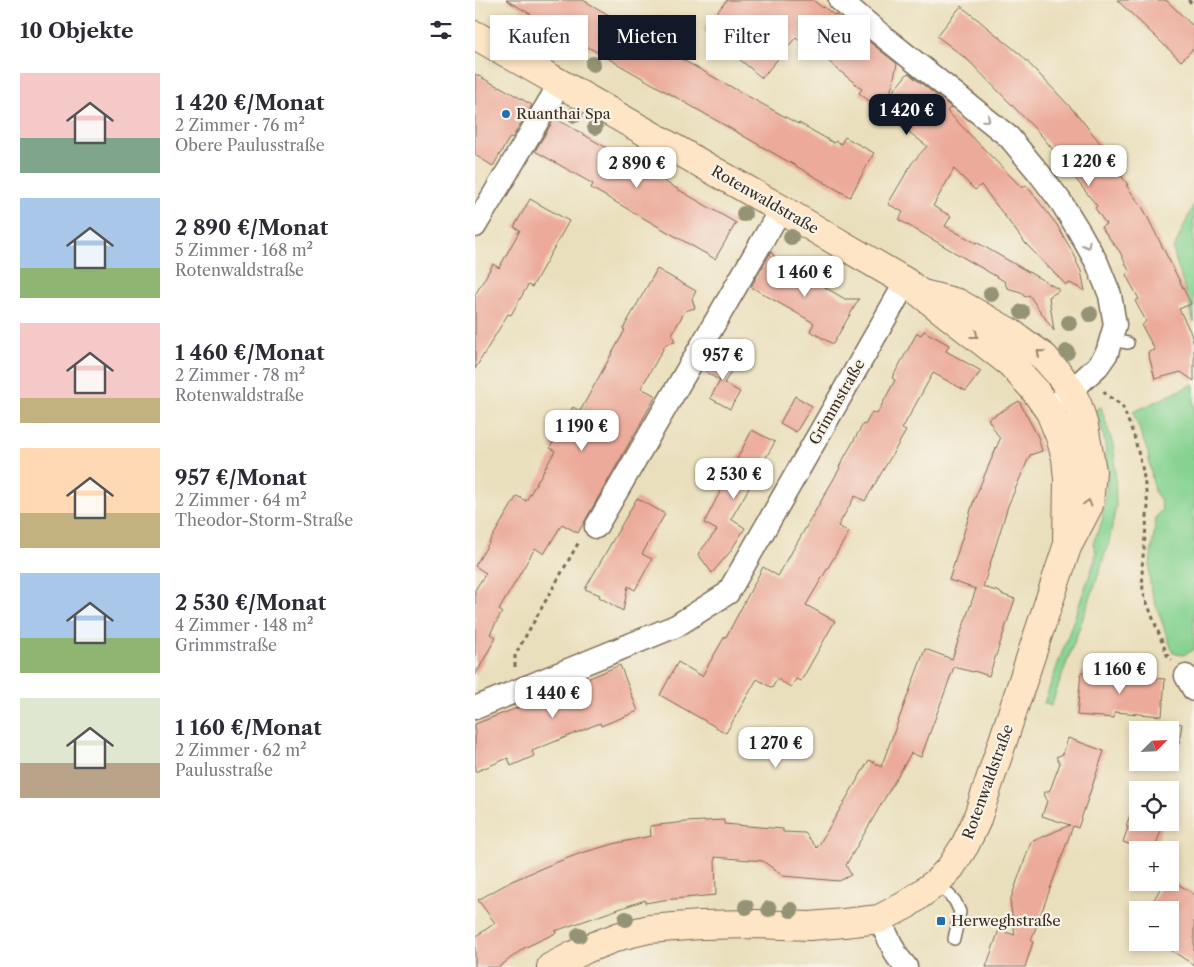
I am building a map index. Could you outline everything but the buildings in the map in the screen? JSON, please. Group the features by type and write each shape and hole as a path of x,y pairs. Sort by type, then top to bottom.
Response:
{"main road":[{"name":"Rotenwaldstraße","path":"475,35 781,209 914,288 1011,364 1033,388 1050,412 1060,437 1066,458 1068,480 1067,547"},
{"name":"Rotenwaldstraße","path":"551,967 603,942 649,929 700,925 757,924 810,926 879,919 906,905 937,882 951,867 965,845 977,822 1067,547 1089,505 1092,471 1084,426 1078,406 1071,391 1045,357 1011,333 958,303 914,288"}],"street":[{"path":"840,0 1009,137 1061,202 1097,263 1110,295 1119,342 1107,353 1098,366 1050,412"},
{"path":"475,226 558,82"},
{"path":"596,527 781,209"},
{"name":"Grimmstraße","path":"475,708 676,626 728,593 895,302 914,288"},
{"path":"879,919 897,956 906,967"}],"lane":[{"path":"937,882 955,901 960,912 954,939"}],"path":[{"path":"1189,0 1194,5"},
{"path":"1093,371 1106,396 1122,406 1134,436 1143,471 1148,506 1142,567 1143,592 1167,654"},
{"path":"516,691 515,655 586,529 596,527"}],"green space":[{"path":"1194,204 1194,322 1173,250"},
{"path":"1194,384 1194,650 1183,655 1173,653 1151,591 1149,572 1156,517 1162,509 1160,499 1154,491 1148,453 1133,412"},
{"path":"1101,407 1113,445 1116,506 1109,542 1051,706 1044,703 1095,560 1096,552 1093,543 1102,521 1108,475 1105,443 1095,410"}],"place":[{"name":"Ruanthai Spa","path":"506,114"},
{"name":"Herweghstraße","path":"941,921"}]}
